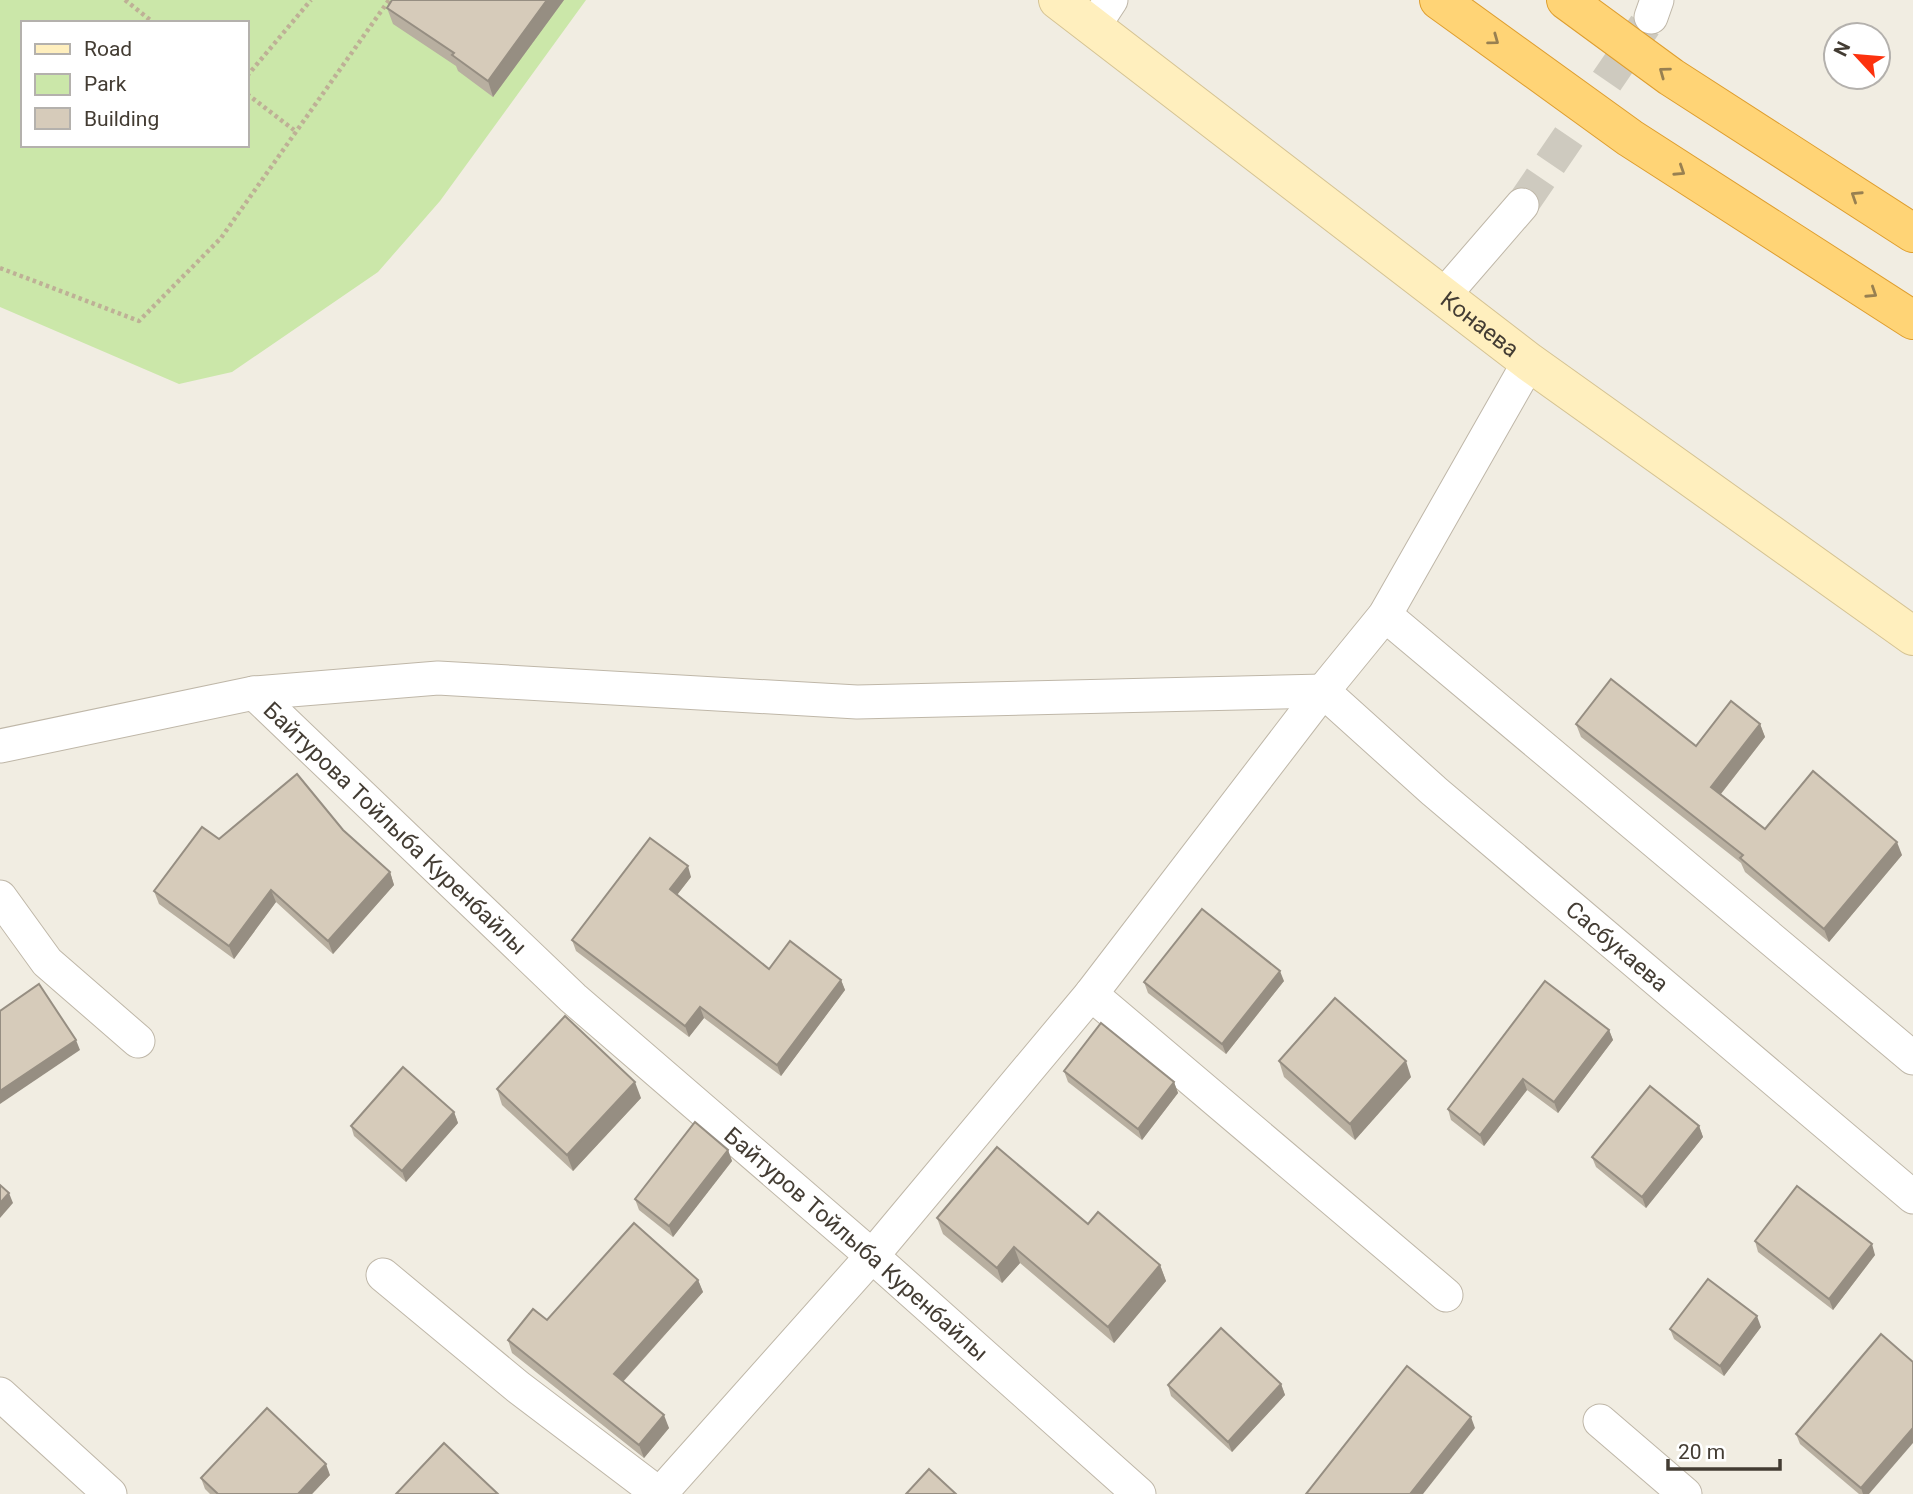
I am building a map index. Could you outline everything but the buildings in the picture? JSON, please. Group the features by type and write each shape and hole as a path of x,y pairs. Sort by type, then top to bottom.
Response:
{"highway":[{"path":"1439,0 1630,138 1913,320"},
{"path":"1566,0 1671,77 1913,233"}],"main road":[{"name":"Конаева","path":"1058,0 1103,13 1529,362 1913,636"}],"street":[{"path":"1445,294 1522,205"},
{"path":"383,1275 518,1387 660,1494 872,1256 1091,995 1323,691 1385,615 1529,362"},
{"path":"1385,615 1913,1058"},
{"path":"254,693 439,678 857,702 1323,691"},
{"name":"Сасбукаева","path":"1323,691 1434,791 1913,1197"},
{"name":"Байтурова Тойлыба Куренбайлы","path":"0,747 254,693 573,998"},
{"path":"0,897 47,962 138,1041"},
{"path":"1091,995 1446,1295"},
{"name":"Байтуров Тойлыба Куренбайлы","path":"573,998 872,1256 1139,1494"},
{"path":"0,1394 110,1494"},
{"path":"1600,1421 1685,1494"}],"path":[{"path":"125,0 152,21"},
{"path":"248,75 311,0"},
{"path":"0,268 139,321 221,238 294,130 388,0"},
{"path":"248,95 294,130"}],"green space":[{"path":"0,0 586,0 440,201 378,272 232,372 179,384 0,307"}],"tunnel":[{"path":"1522,205 1645,25"}]}
